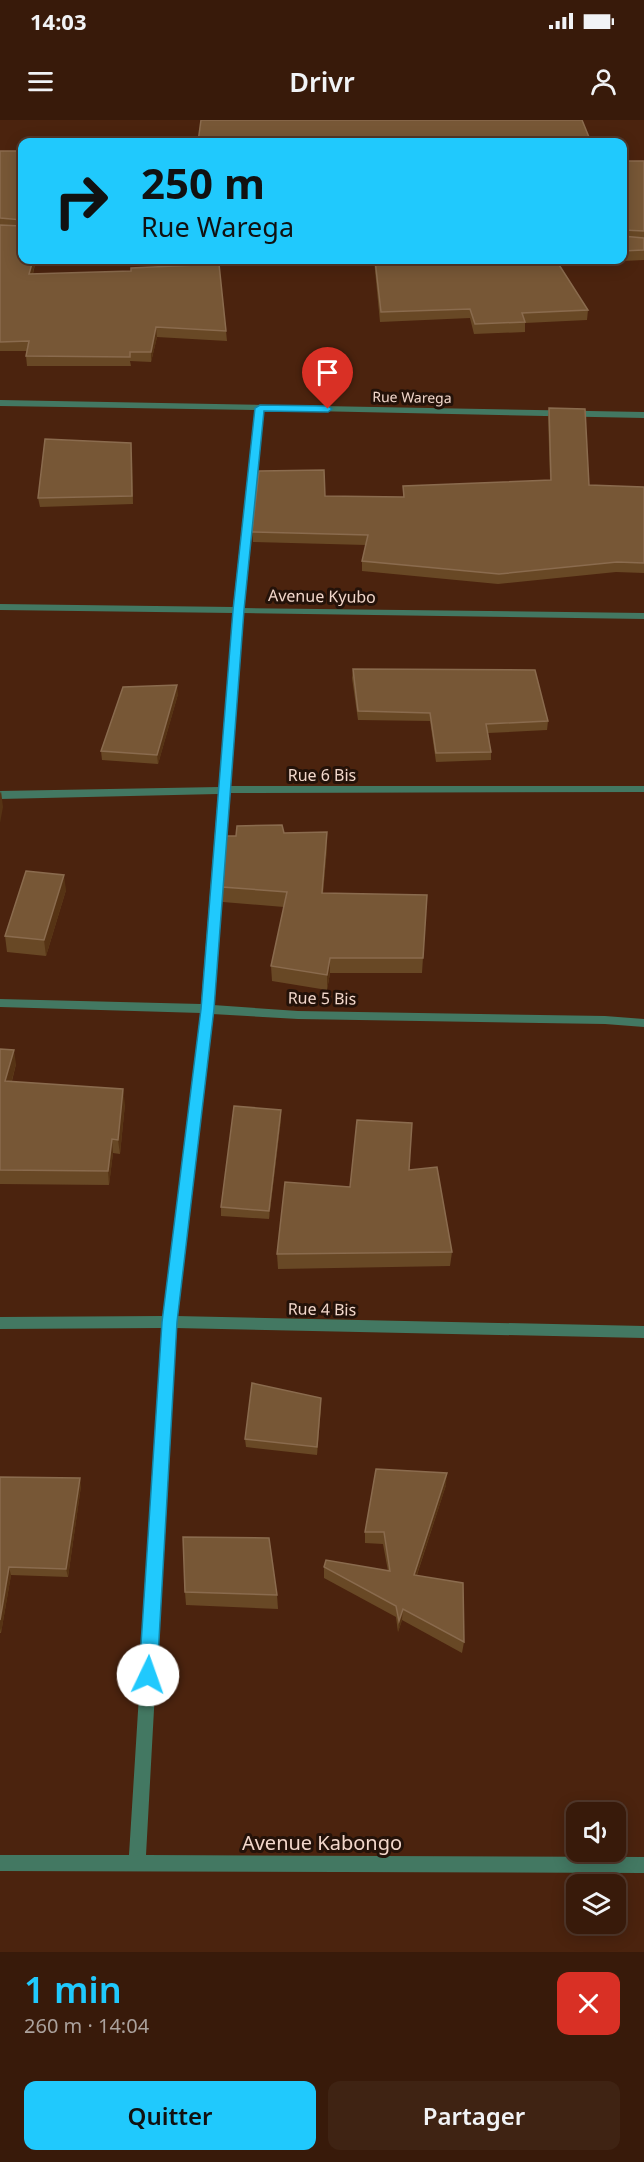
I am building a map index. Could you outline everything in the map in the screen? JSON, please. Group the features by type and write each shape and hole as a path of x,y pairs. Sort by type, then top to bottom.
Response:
{"street":[{"name":"Rue Warega","path":"0,403 644,415"},
{"path":"137,1863 170,1322 207,1009 238,610 260,408"},
{"name":"Avenue Kyubo","path":"0,607 644,616"},
{"name":"Rue 6 Bis","path":"0,795 224,790 644,789"},
{"name":"Rue 5 Bis","path":"0,1004 207,1009 298,1015 605,1020 644,1023"},
{"name":"Rue 4 Bis","path":"0,1323 170,1322 644,1332"},
{"name":"Avenue Kabongo","path":"0,1863 644,1865"}],"building":[{"path":"201,120 582,120 589,138 199,138"},
{"path":"0,151 18,151 18,220 0,218"},
{"path":"627,161 644,161 644,231 627,230"},
{"path":"0,225 18,226 18,264 32,264 29,274 131,271 131,268 219,264 226,331 156,327 151,352 130,352 130,357 26,356 29,341 0,342"},
{"path":"627,236 644,238 644,250 627,251"},
{"path":"375,264 559,264 588,310 522,313 525,322 475,324 470,309 381,312"},
{"path":"549,408 585,409 589,485 644,487 644,563 617,562 499,574 362,561 368,535 252,532 259,471 324,470 325,496 404,497 403,486 551,480"},
{"path":"45,439 131,443 132,496 38,498"},
{"path":"353,669 535,670 548,721 486,724 491,752 436,753 430,713 358,711"},
{"path":"177,685 157,755 101,751 123,687"},
{"path":"282,825 284,833 327,832 322,893 427,895 423,958 330,958 327,975 271,966 287,892 222,887 226,836 236,836 237,826"},
{"path":"26,871 64,875 44,940 5,936"},
{"path":"0,1049 14,1050 5,1081 123,1089 118,1140 112,1139 108,1171 0,1170"},
{"path":"234,1106 281,1110 269,1211 221,1207"},
{"path":"357,1120 412,1123 409,1170 437,1167 452,1252 277,1254 285,1182 350,1187"},
{"path":"252,1383 321,1398 317,1447 245,1439"},
{"path":"376,1469 447,1473 414,1575 463,1583 464,1642 403,1609 399,1621 396,1606 324,1567 326,1560 390,1571 384,1532 365,1532"},
{"path":"0,1477 80,1478 66,1569 9,1567 0,1620"},
{"path":"183,1537 269,1538 277,1595 185,1592"}],"route":[{"path":"148,1675 170,1322 207,1009 238,610 260,408 328,409"}]}
